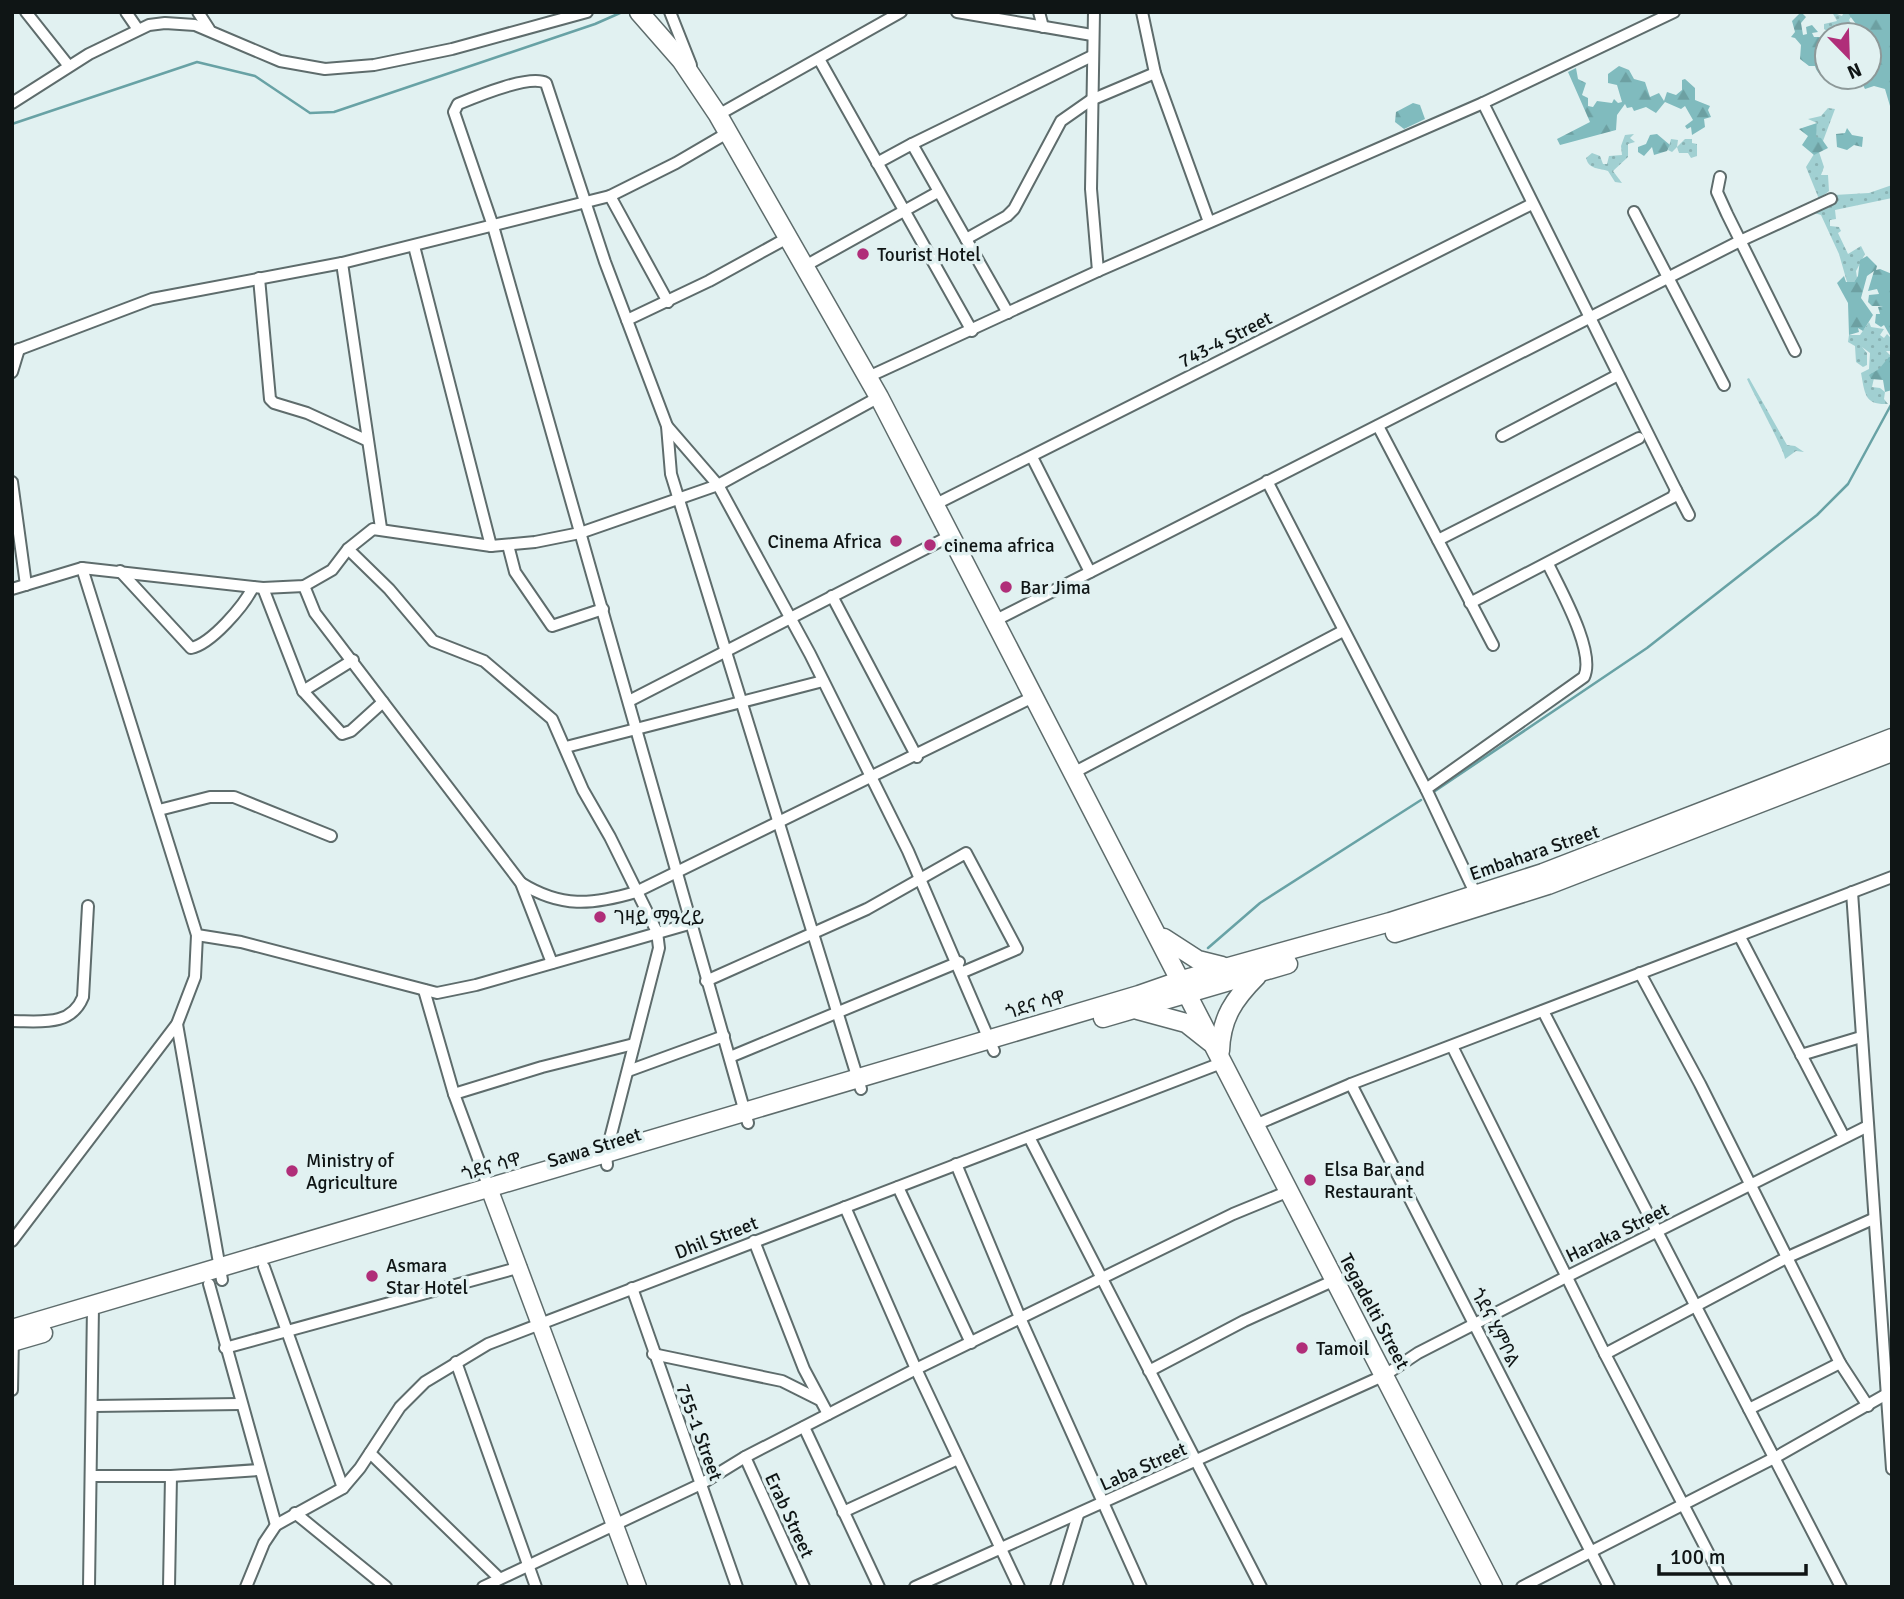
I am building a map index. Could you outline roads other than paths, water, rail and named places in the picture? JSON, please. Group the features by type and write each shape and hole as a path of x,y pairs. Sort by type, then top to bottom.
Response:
{"main road":[{"name":"Tegadelti Street","path":"639,12 697,82 729,132 879,397 1186,987 1493,1587"},
{"name":"Embahara Street","path":"1186,987 1261,972 1479,900 1892,738"},
{"name":"Embahara Street","path":"1186,987 1229,967 1598,866 1892,752"},
{"path":"1160,937 1198,960 1229,967"},
{"path":"1160,937 1164,969 1155,985 1137,1002 1186,1023 1220,1055"},
{"path":"1220,1055 1220,1035 1228,1012 1261,972"},
{"name":"Sawa Street","path":"13,1336 264,1267 491,1194 1186,987"},
{"name":"ጎደና ሳዋ","path":"217,1278 491,1194"}],"street":[{"path":"26,12 68,65"},
{"path":"126,12 137,28"},
{"path":"198,12 209,29"},
{"path":"12,103 68,65 137,28 165,23 209,29 280,61 325,69 374,65 452,49 587,12"},
{"path":"670,12 697,82"},
{"path":"718,115 901,12"},
{"path":"957,12 1092,35"},
{"path":"1039,12 1043,26"},
{"path":"1094,12 1091,189 1098,271"},
{"path":"1142,12 1155,73 1209,222"},
{"path":"868,377 1098,271 1483,103 1674,12"},
{"path":"877,163 1092,56"},
{"path":"819,59 972,331"},
{"path":"966,239 1014,209 1061,121 1091,100 1155,73"},
{"path":"747,1117 689,924 629,701 493,226 465,151 454,107 515,85 537,80 546,83 627,320 667,426 671,474 860,1084"},
{"path":"1483,103 1689,515"},
{"path":"12,372 16,351 152,299 342,263 610,196 676,163 729,132"},
{"path":"912,144 1008,313"},
{"path":"1720,177 1717,192 1795,351"},
{"path":"805,266 938,192"},
{"path":"610,196 668,302"},
{"path":"994,621 1740,241 1830,199"},
{"name":"743-4 Street","path":"934,505 1532,204"},
{"path":"1634,212 1724,385"},
{"path":"627,320 668,302 789,237"},
{"path":"414,246 491,545"},
{"path":"342,263 381,528"},
{"path":"258,278 270,399 274,403 307,413 366,440"},
{"path":"1503,436 1618,375"},
{"path":"12,589 82,568 120,570 258,588 304,586 332,570 348,549 365,534 381,528 491,545 508,545 580,533 718,485 879,397"},
{"path":"667,426 718,485 790,616 921,881 961,967 992,1045"},
{"path":"1378,426 1493,645"},
{"path":"1438,540 1639,438"},
{"path":"1032,457 1090,572"},
{"path":"1267,481 1426,789 1479,900"},
{"path":"12,482 26,585"},
{"path":"1470,603 1673,497 1676,490"},
{"path":"629,701 950,536"},
{"path":"508,545 515,572 552,626 603,609"},
{"path":"348,549 389,589 433,641 484,661 546,712 566,747 583,790 610,837 657,932 659,948 607,1159"},
{"path":"1426,789 1584,677 1587,662 1577,627 1548,564"},
{"path":"12,1241 177,1024 195,977 197,935 82,568"},
{"path":"120,570 191,648 206,640 258,588"},
{"path":"304,586 315,613 521,883 552,963"},
{"path":"258,588 303,691 342,734 351,731 383,702"},
{"path":"832,596 916,757"},
{"path":"1073,774 1343,631"},
{"path":"303,691 353,660"},
{"path":"566,747 823,681"},
{"path":"521,883 551,900 576,902 594,902 636,892 1034,697"},
{"path":"159,810 210,797 234,797 331,836"},
{"path":"706,981 814,934 921,881 966,853 1017,945 1014,953 961,967 838,1010 730,1057"},
{"path":"1255,1125 1351,1084 1892,877"},
{"path":"1852,892 1873,1219 1887,1358 1885,1395 1892,1469"},
{"path":"12,1021 63,1020 79,1008 83,997 88,906"},
{"path":"197,935 242,942 424,990 450,992 689,924"},
{"path":"1740,937 1844,1137"},
{"path":"1640,973 1752,1185 1840,1363 1868,1406"},
{"path":"424,990 454,1094 521,1267 638,1587"},
{"path":"1543,1011 1841,1587"},
{"path":"177,1024 217,1278 225,1348 276,1525 264,1543 246,1587"},
{"path":"628,1071 724,1036"},
{"path":"1801,1055 1861,1037"},
{"path":"454,1094 542,1067 635,1044"},
{"path":"1451,1046 1605,1354 1726,1587"},
{"name":"Dhil Street","path":"276,1525 343,1488 400,1407 425,1382 488,1344 1029,1137 1220,1055"},
{"name":"ጎደና ሂምቦል","path":"1351,1084 1609,1587"},
{"name":"Haraka Street","path":"1385,1375 1400,1363 1474,1324 1868,1126"},
{"path":"1029,1137 1149,1371 1198,1460 1261,1587"},
{"path":"956,1164 1021,1320 1141,1587"},
{"path":"898,1187 971,1343"},
{"path":"483,1587 527,1563 616,1525 701,1484 745,1457 916,1368 1021,1320 1233,1214 1289,1191"},
{"path":"845,1207 916,1368 1019,1587"},
{"path":"1605,1354 1788,1257 1873,1219"},
{"path":"754,1241 819,1400 828,1414"},
{"path":"264,1267 284,1330 343,1488"},
{"path":"225,1348 521,1267"},
{"path":"1149,1371 1279,1304 1335,1280"},
{"name":"755-1 Street","path":"632,1288 737,1587"},
{"path":"89,1587 94,1406 93,1312"},
{"path":"12,1390 13,1336"},
{"path":"653,1354 782,1381 819,1400"},
{"path":"456,1362 536,1587"},
{"path":"1749,1409 1840,1363"},
{"name":"Laba Street","path":"915,1587 1385,1375"},
{"path":"1522,1587 1776,1457 1885,1395"},
{"path":"94,1406 240,1404"},
{"path":"804,1427 879,1587"},
{"path":"370,1452 499,1578"},
{"name":"Erab Street","path":"745,1457 804,1587"},
{"path":"843,1512 958,1458"},
{"path":"92,1476 171,1476 258,1470"},
{"path":"169,1587 171,1476"},
{"path":"295,1513 386,1587"},
{"path":"1056,1587 1078,1515"}],"waterway":[{"path":"12,124 197,62 255,76 310,113 334,112 595,24 620,13"},
{"path":"1435,791 1647,648 1817,515 1848,484 1892,403"},
{"path":"1208,948 1260,903 1421,800"}],"place":[{"name":"Tourist Hotel","path":"863,254"},
{"name":"Cinema Africa","path":"896,541"},
{"name":"cinema africa","path":"930,545"},
{"name":"Bar Jima","path":"1006,587"},
{"name":"ገዛይ ማዓረይ","path":"600,917"},
{"name":"Ministry of Agriculture","path":"292,1171"},
{"name":"Elsa Bar and Restaurant","path":"1310,1180"},
{"name":"Asmara Star Hotel","path":"372,1276"},
{"name":"Tamoil","path":"1302,1348"}]}
